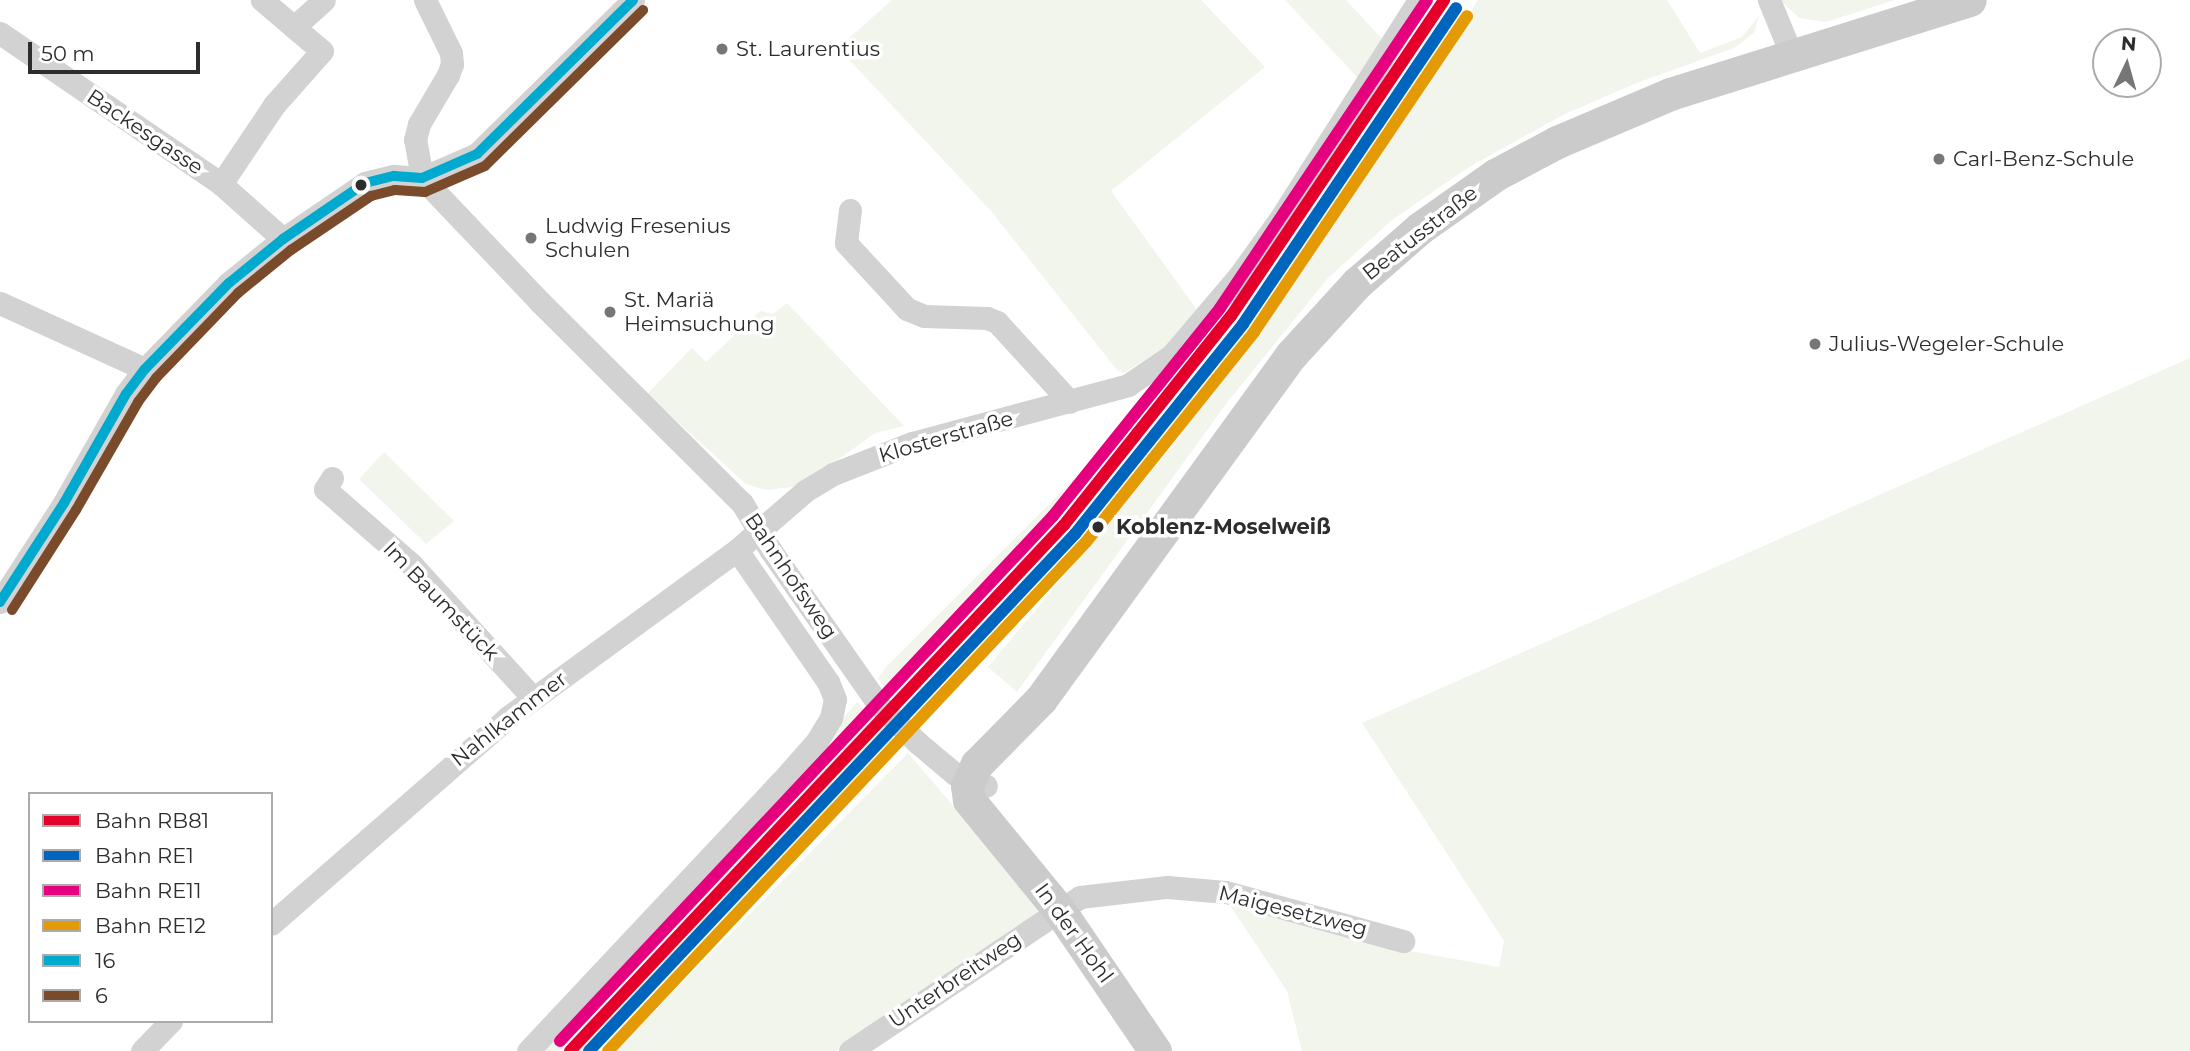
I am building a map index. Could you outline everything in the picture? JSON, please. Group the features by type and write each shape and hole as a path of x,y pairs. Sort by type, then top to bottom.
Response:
{"street":[{"path":"221,184 274,105 323,51 262,0"},
{"path":"294,27 324,0"},
{"path":"422,178 415,140 419,124 452,64 451,53 425,0"},
{"path":"2,593 64,503 126,394 145,369 229,283 283,239 365,183 394,176 422,178 477,154 634,0"},
{"name":"Klosterstraße","path":"759,530 805,491 833,474 912,443 1128,385 1172,355 1239,276 1280,219 1419,0"},
{"path":"1769,0 1792,56"},
{"name":"Beatusstraße","path":"977,783 977,764 1041,699 1291,355 1339,301 1391,252 1485,183 1557,142 1670,94 1970,0"},
{"name":"Backesgasse","path":"0,33 221,184 283,239"},
{"name":"Bahnhofsweg","path":"422,178 539,301 742,503 868,690 918,743 955,774 977,783"},
{"path":"850,210 846,243 908,309 924,316 987,318 997,322 1070,402"},
{"path":"0,303 145,369"},
{"name":"Im Baumstück","path":"332,478 325,489 412,565 533,698"},
{"name":"Nahlkammer","path":"273,922 315,882 533,698 737,550 759,530"},
{"path":"528,1051 797,765 831,718 835,699 828,681 737,550"},
{"name":"In der Hohl","path":"977,783 969,800 1059,910 1155,1051"},
{"name":"Maigesetzweg","path":"1059,910 1080,897 1186,887 1226,892 1403,941"},
{"name":"Unterbreitweg","path":"850,1051 1059,910"},
{"path":"142,1051 169,1023"}],"shaded area":[{"name":"St. Laurentius","path":"892,0 1201,0 1265,67 1111,191 1200,314 1173,342 1124,373 1117,370 991,211 838,48"},
{"path":"1285,0 1346,0 1384,41 1360,80"},
{"path":"1478,0 1667,0 1700,53 1742,37 1759,16 1754,33 1734,48 1634,84 1563,115 1469,167 1392,220 1328,278 1229,400 1017,692 988,667 1169,450 1302,272"},
{"path":"1780,0 1895,0 1826,22 1799,18"},
{"path":"787,303 904,426 875,433 821,472 792,487 766,490 746,484 647,394 692,348 706,362 760,311 773,314"},
{"path":"2190,358 2190,1051 1302,1051 1287,991 1225,898 1410,951 1499,967 1504,941 1362,723"},
{"path":"1165,375 1137,421 1069,504 891,695 878,678 888,665 1078,475"},
{"path":"384,452 454,521 426,544 359,479"},
{"path":"857,702 874,719 559,1051 539,1051 677,910"},
{"path":"882,727 895,741 595,1051 578,1051"},
{"path":"908,753 1045,913 836,1051 615,1051"}],"rail line":[{"name":"RE11","path":"560,1041 1053,516 1220,308 1427,0"},
{"name":"RB81","path":"570,1051 1064,525 1231,316 1444,0"},
{"name":"RE1","path":"589,1051 1075,534 1243,324 1456,8"},
{"name":"RE12","path":"608,1051 1086,542 1254,332 1467,16"}],"transit line":[{"name":"16","path":"0,602 64,503 126,394 145,369 229,283 283,239 365,183 394,176 422,178 477,154 633,0"},
{"name":"6","path":"12,610 76,510 138,402 156,378 238,293 291,250 371,196 395,190 425,192 485,166 643,10"}],"place":[{"name":"St. Laurentius","path":"722,49"},
{"name":"Carl-Benz-Schule","path":"1939,159"},
{"name":"Ludwig Fresenius Schulen","path":"531,238"},
{"name":"St. Mariä Heimsuchung","path":"610,312"},
{"name":"Julius-Wegeler-Schule","path":"1815,344"},
{"name":"Koblenz-Moselweiß","path":"1098,527"}]}
